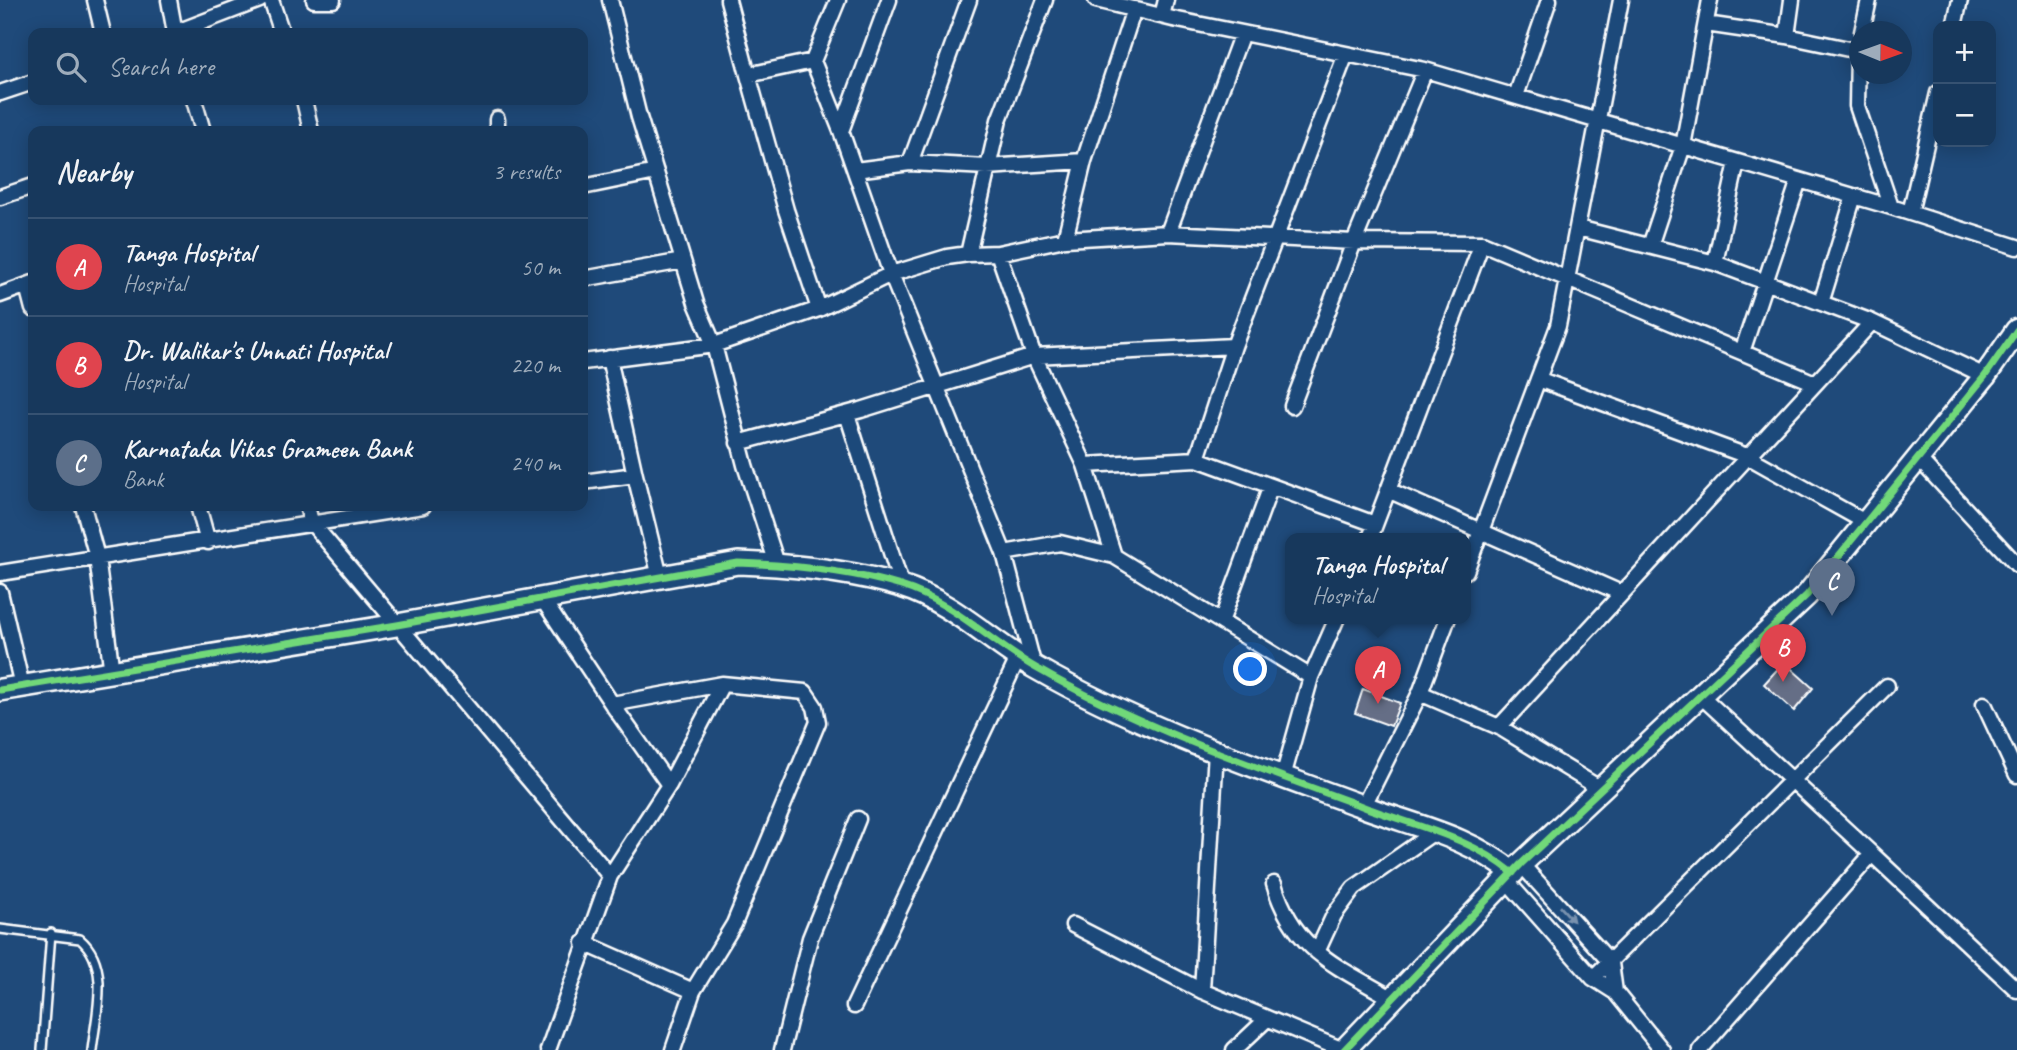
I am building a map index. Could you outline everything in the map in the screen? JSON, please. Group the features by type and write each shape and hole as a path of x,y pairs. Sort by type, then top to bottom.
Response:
{"street":[{"path":"96,0 102,28"},
{"path":"169,0 174,28"},
{"path":"188,28 260,0"},
{"path":"271,0 280,28"},
{"path":"314,0 333,0"},
{"path":"610,0 656,172 696,303 714,345 738,443 777,564"},
{"path":"728,0 786,210 819,309"},
{"path":"838,0 813,61 841,131 891,274 1004,553 1026,662 854,1006"},
{"path":"841,131 889,0"},
{"path":"910,163 969,0"},
{"path":"968,254 999,120 1045,0"},
{"path":"1097,0 1425,70 1891,207 2017,247"},
{"path":"1162,16 1166,0"},
{"path":"1516,96 1548,0"},
{"path":"1471,556 1558,326 1621,0"},
{"path":"1650,246 1683,146 1710,0"},
{"path":"1787,36 1792,0"},
{"path":"1864,21 1869,0"},
{"path":"1955,21 1960,0"},
{"path":"1065,239 1084,161 1134,9"},
{"path":"1706,24 1849,45"},
{"path":"1168,233 1242,33"},
{"path":"1197,459 1234,346 1346,54"},
{"path":"748,75 813,61"},
{"path":"1292,406 1354,242 1425,70"},
{"path":"0,93 28,84"},
{"path":"1858,84 1857,106 1891,207"},
{"path":"195,105 202,126"},
{"path":"305,105 309,126"},
{"path":"1910,213 1933,114"},
{"path":"855,170 910,163 987,167 1084,161"},
{"path":"1715,263 1737,162"},
{"path":"588,186 656,172"},
{"path":"1742,352 1799,180"},
{"path":"0,197 28,188"},
{"path":"1821,303 1854,196"},
{"path":"1578,228 1715,263 1872,322 1985,376"},
{"path":"588,361 714,345 819,309 891,274 947,257 998,253 1065,239 1168,233 1275,240 1482,243 1569,277 1815,383"},
{"path":"1085,465 1197,459 1271,486 1372,531 1482,243"},
{"path":"998,253 1034,356 1085,465 1114,556"},
{"path":"588,278 683,261"},
{"path":"0,295 28,286"},
{"path":"1499,727 1872,322"},
{"path":"1073,925 1202,991 1343,1050 1514,872 1807,594 1985,376 2017,330"},
{"path":"738,443 847,414 1034,356 1234,346"},
{"path":"608,358 660,577"},
{"path":"1538,379 1747,456 1866,522"},
{"path":"847,414 902,586"},
{"path":"1918,457 2017,565"},
{"path":"588,481 635,475"},
{"path":"1221,622 1271,486"},
{"path":"1388,490 1480,533 1621,593"},
{"path":"84,511 97,557 112,673"},
{"path":"199,511 208,542"},
{"path":"308,511 311,522 610,876"},
{"path":"0,573 208,542 311,522 388,511"},
{"path":"1004,553 1060,543 1114,556 1311,677"},
{"path":"0,690 543,600 738,563 777,564 902,586 965,616 1026,662 1125,714 1363,807 1437,830 1493,856 1514,872 1611,963 1615,992"},
{"path":"0,592 22,686"},
{"path":"543,600 669,785"},
{"path":"1283,776 1311,677 1334,624"},
{"path":"1363,807 1420,693 1446,624"},
{"path":"612,704 722,684 805,692 815,707 818,722 734,924 693,991 673,1050"},
{"path":"548,1050 610,876 669,785 722,684"},
{"path":"1593,978 1794,782 1887,686"},
{"path":"1420,693 1499,727 1601,789"},
{"path":"1700,695 2017,990"},
{"path":"1984,704 2017,775"},
{"path":"1202,991 1216,750"},
{"path":"782,1050 810,938 858,820"},
{"path":"1317,952 1334,915 1354,888 1437,830"},
{"path":"1700,1050 1872,855"},
{"path":"1514,872 1593,978 1615,992 1662,1050"},
{"path":"1274,884 1290,925 1317,952 1393,999"},
{"path":"584,943 693,991"},
{"path":"1234,1050 1267,1018"}],"lane":[{"path":"0,929 51,933 80,939 96,957 100,976 92,1050"},
{"path":"42,1050 51,933"}],"building":[{"path":"1784,662 1813,688 1794,711 1764,684"},
{"path":"1363,689 1400,703 1391,726 1355,713"}],"cycle path":[{"path":"1344,1050 1521,864 1807,595 1985,376 2017,330"},
{"path":"0,690 397,625 738,563 820,569 881,580 920,593 954,612 1019,658 1114,708 1236,759 1458,840 1513,873"}],"place":[{"name":"Karnataka Vikas Grameen Bank","path":"1832,616"},
{"name":"Dr. Walikar's Unnati Hospital","path":"1783,682"},
{"name":"Tanga Hospital","path":"1378,704"}]}
